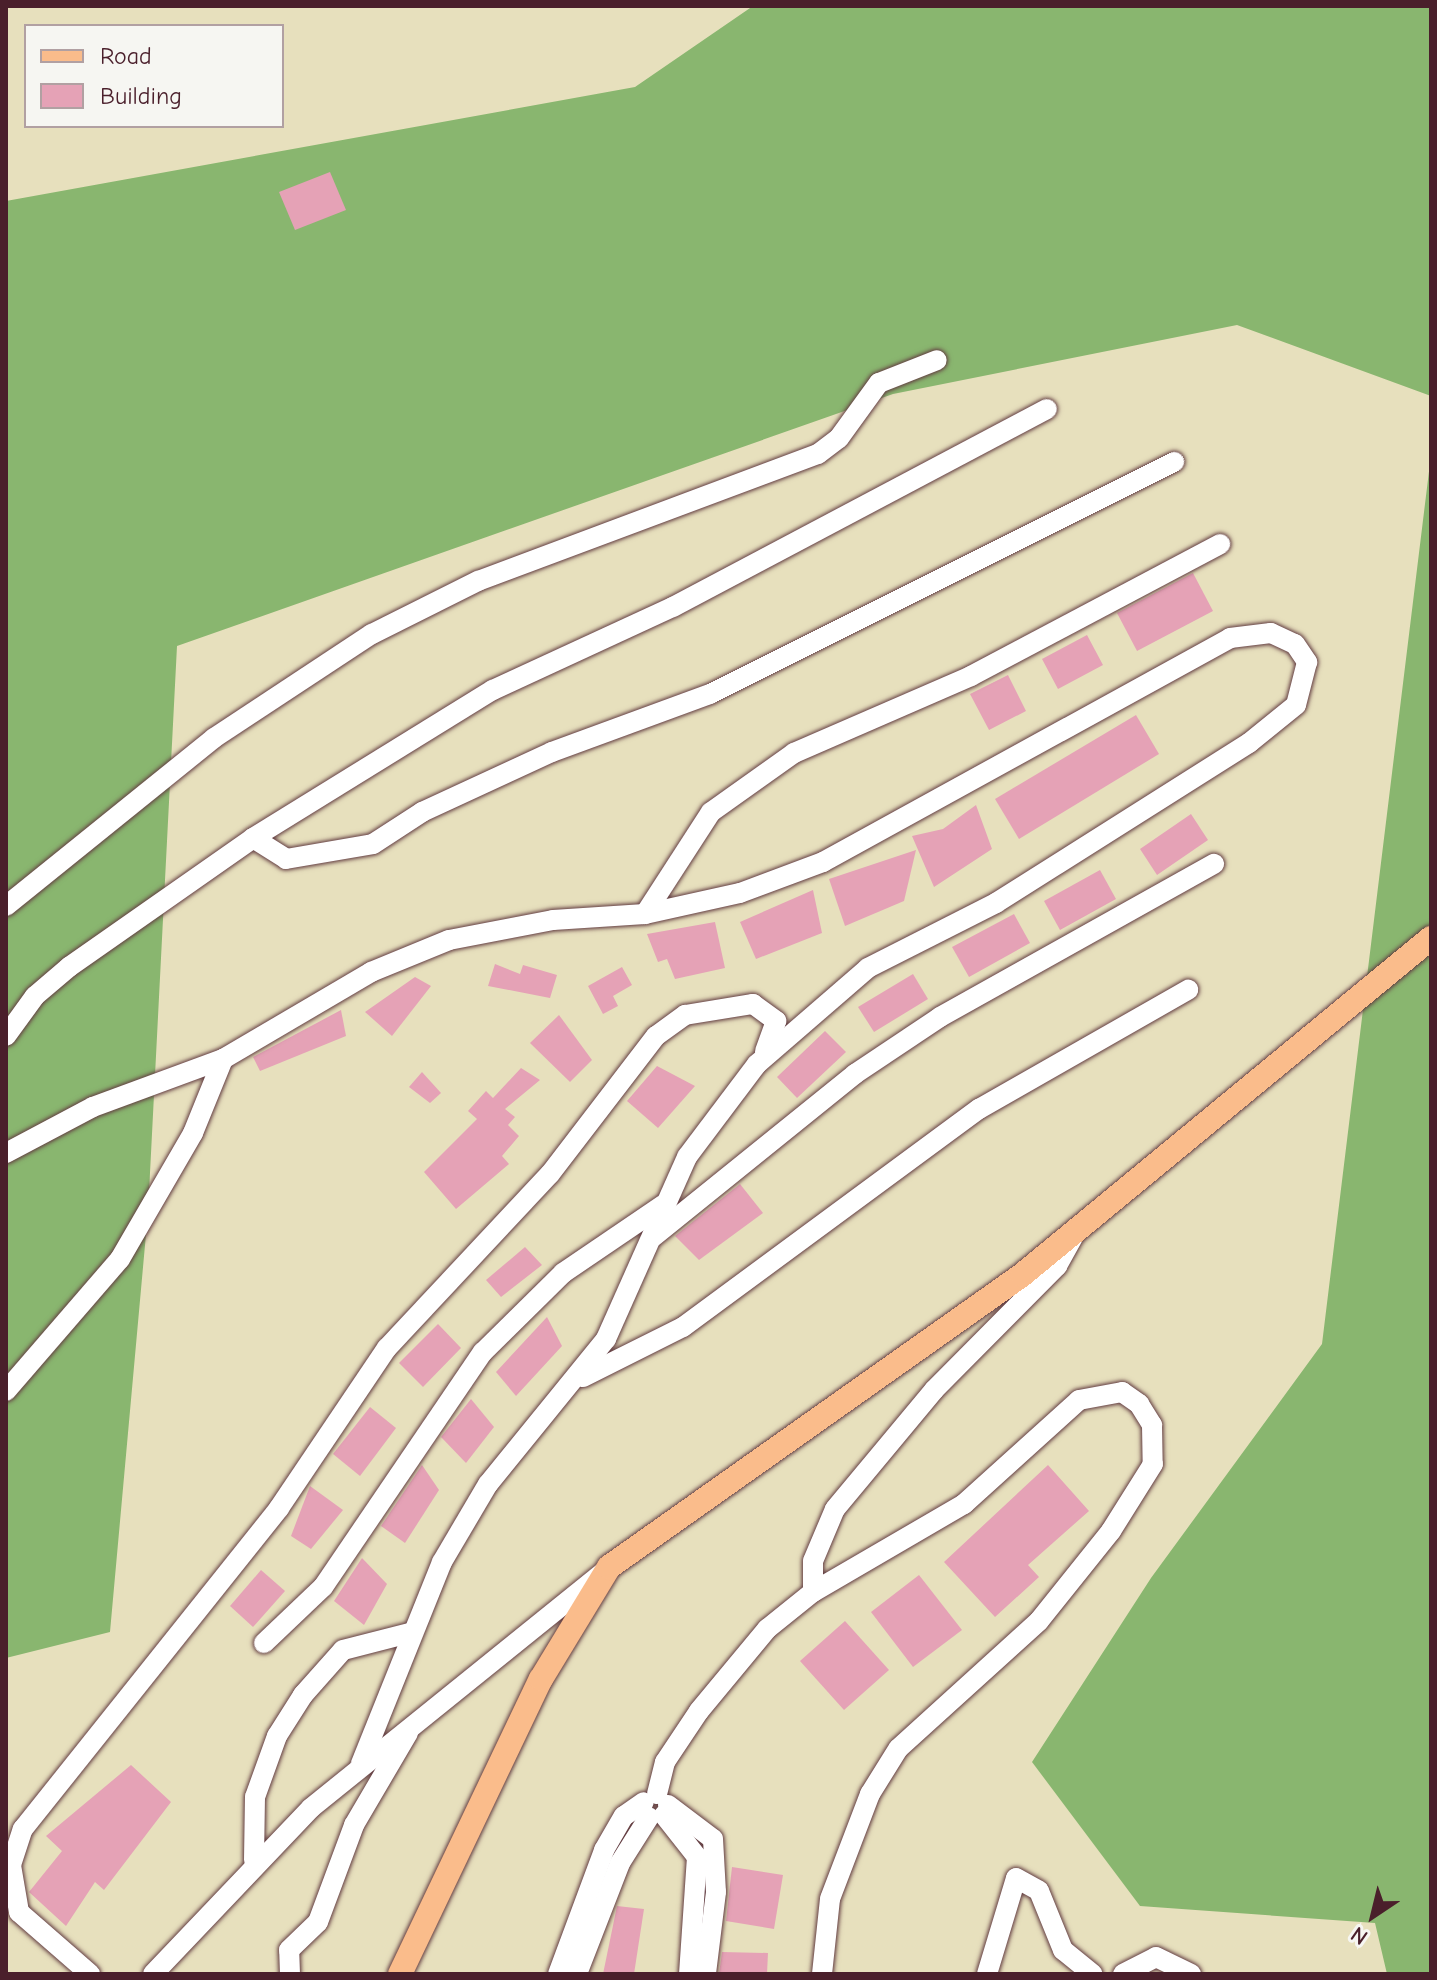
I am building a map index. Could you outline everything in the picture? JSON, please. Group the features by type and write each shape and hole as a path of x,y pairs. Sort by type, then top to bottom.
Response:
{"main road":[{"path":"400,1974 541,1679 609,1567 1075,1232 1431,938"}],"street":[{"path":"6,906 214,738 372,634 478,581 818,454 839,438 879,383 937,360"},
{"path":"6,1036 35,996 69,967 253,838 493,690 673,607 1047,409"},
{"path":"253,838 286,859 373,844 422,812 552,752 710,694 1174,462"},
{"path":"645,914 711,812 783,760 881,710 971,676 1220,544"},
{"path":"6,1153 93,1107 223,1059 371,972 449,940 553,920 645,914 740,893 823,862 1230,638 1271,633 1295,644 1307,662 1307,680 1296,705 1249,743 996,903 868,968 762,1059 687,1157 663,1205 638,1280 580,1379 488,1484 409,1633 361,1764"},
{"path":"653,1237 703,1191 928,1025 1214,864"},
{"path":"580,1379 683,1327 979,1109 1188,990"},
{"path":"90,1974 19,1912 11,1865 23,1829 279,1508 387,1348 550,1174 656,1036 685,1015 753,1004 776,1021 762,1059"},
{"path":"6,1391 120,1259 193,1133 223,1059"},
{"path":"264,1643 323,1587 483,1352 563,1273 663,1205"},
{"path":"813,1592 813,1561 835,1509 934,1390 1057,1266 1075,1232"},
{"path":"577,1974 612,1884 657,1807 665,1762 733,1664 813,1592 964,1504 1089,1395 1122,1392 1152,1425 1153,1464 1072,1586 925,1720 886,1766 839,1869 822,1974"},
{"path":"153,1974 254,1860 361,1764 609,1567"},
{"path":"254,1860 255,1797 277,1736 303,1695 343,1650 409,1633"},
{"path":"290,1974 289,1950 318,1922 354,1825 415,1721"},
{"path":"558,1974 592,1874 619,1823 657,1807"},
{"path":"657,1807 697,1857 689,1974"},
{"path":"657,1807 713,1839 716,1892 706,1974"},
{"path":"592,1874 612,1884"},
{"path":"987,1974 1016,1878 1039,1891 1063,1950 1093,1974"},
{"path":"1123,1974 1156,1957 1191,1974"}],"green space":[{"path":"753,6 1431,6 1431,396 1237,325 893,394 177,646 148,1212 110,1632 6,1658 6,201 635,87"},
{"path":"1431,455 1431,1974 1387,1974 1375,1923 1140,1906 1032,1762 1151,1578 1322,1344"}],"building":[{"path":"330,172 346,210 295,230 279,192"},
{"path":"1193,573 1213,611 1137,651 1117,613"},
{"path":"1087,635 1103,665 1058,689 1042,659"},
{"path":"1008,675 1026,711 989,730 970,694"},
{"path":"1136,715 1159,754 1019,839 995,799"},
{"path":"976,805 992,849 934,887 912,836 943,829"},
{"path":"1191,814 1208,840 1157,875 1140,849"},
{"path":"916,850 904,901 845,926 829,879"},
{"path":"1100,870 1116,899 1060,930 1044,901"},
{"path":"813,890 822,933 756,959 740,922"},
{"path":"1014,914 1030,943 969,977 952,947"},
{"path":"715,922 725,968 675,979 667,959 658,962 647,934"},
{"path":"495,964 520,974 523,965 557,975 550,998 488,986"},
{"path":"622,967 632,985 613,996 618,1006 603,1014 588,986"},
{"path":"913,974 928,999 874,1032 858,1007"},
{"path":"415,977 431,986 392,1036 365,1012"},
{"path":"341,1010 346,1036 260,1071 253,1057"},
{"path":"559,1015 592,1060 570,1082 530,1043"},
{"path":"825,1031 846,1052 797,1098 777,1077"},
{"path":"657,1066 695,1086 658,1128 627,1101"},
{"path":"521,1068 540,1080 505,1109 515,1117 508,1125 519,1136 502,1156 509,1164 456,1209 424,1172 477,1119 468,1111 486,1091 493,1098"},
{"path":"422,1072 441,1093 430,1103 409,1087"},
{"path":"740,1184 763,1213 699,1260 675,1236"},
{"path":"525,1247 542,1265 501,1297 486,1280"},
{"path":"547,1317 562,1346 516,1396 496,1372"},
{"path":"438,1324 461,1348 423,1387 399,1363"},
{"path":"471,1399 494,1427 466,1463 441,1437"},
{"path":"370,1407 396,1428 360,1476 333,1454"},
{"path":"422,1465 439,1490 405,1543 381,1526"},
{"path":"1048,1465 1089,1511 1028,1565 1039,1577 995,1617 944,1562"},
{"path":"310,1486 343,1510 311,1549 291,1536"},
{"path":"362,1558 387,1584 364,1625 334,1601"},
{"path":"261,1570 285,1591 253,1627 230,1606"},
{"path":"919,1575 962,1630 913,1667 871,1612"},
{"path":"845,1621 889,1670 844,1710 800,1661"},
{"path":"131,1765 171,1802 104,1890 95,1882 66,1926 29,1892 62,1851 46,1836"},
{"path":"732,1867 783,1875 774,1929 726,1921"},
{"path":"617,1906 644,1909 634,1974 603,1974"},
{"path":"722,1952 768,1953 767,1974 719,1974"}]}
